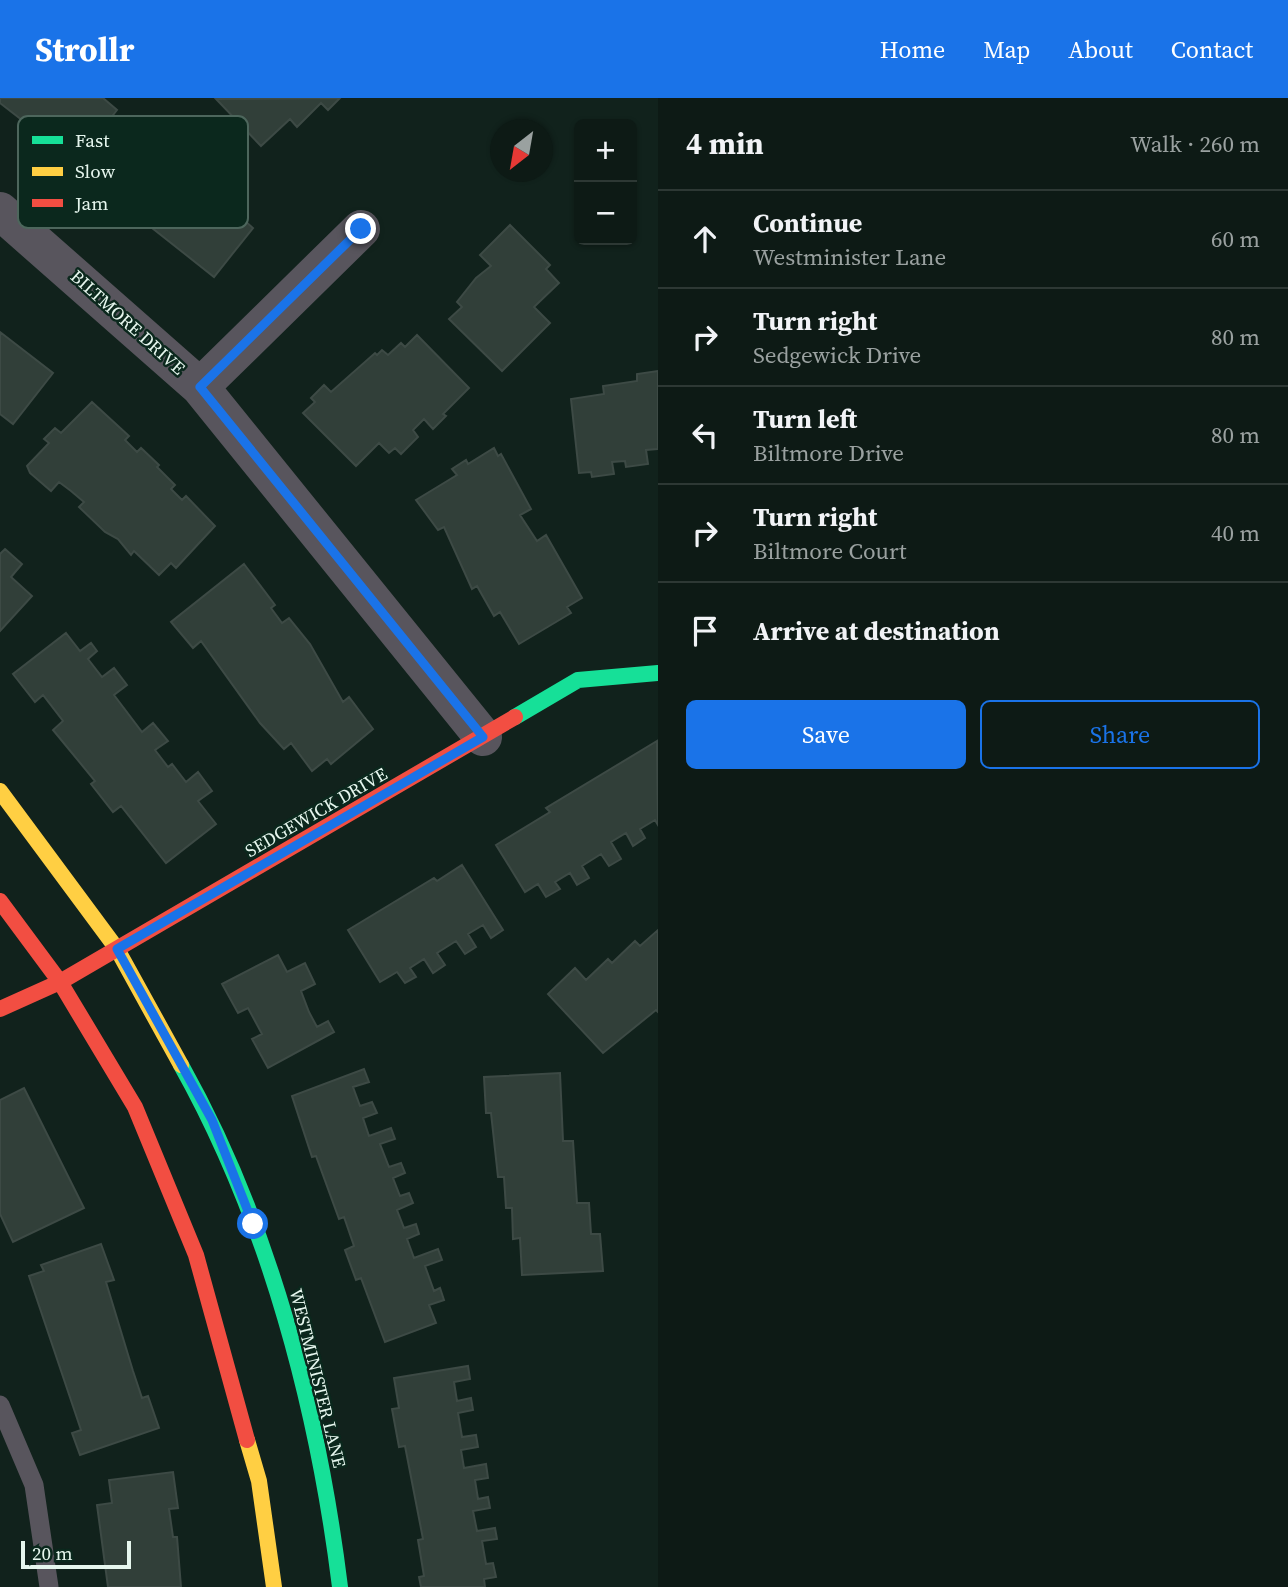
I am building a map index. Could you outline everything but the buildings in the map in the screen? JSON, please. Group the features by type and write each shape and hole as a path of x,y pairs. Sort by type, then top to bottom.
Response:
{"street":[{"name":"BILTMORE DRIVE","path":"0,211 18,227"},
{"name":"BILTMORE DRIVE","path":"19,228 200,387 483,737"},
{"path":"200,387 361,229"},
{"name":"SEDGEWICK DRIVE","path":"0,1009 60,982 578,680 658,673"},
{"name":"WESTMINISTER LANE","path":"0,791 117,949 212,1120 288,1320 331,1513 340,1587"},
{"path":"0,901 60,982 135,1107 196,1255 259,1481 274,1587"}],"lane":[{"path":"0,1405 34,1485 49,1587"}],"traffic: fast":[{"path":"515,717 578,680 658,673"},
{"path":"181,1065 240,1188 285,1318 318,1452 340,1587"}],"traffic: slow":[{"path":"0,791 117,949 181,1065"},
{"path":"247,1440 259,1481 274,1587"}],"traffic: jam":[{"path":"0,1009 60,982 515,717"},
{"path":"0,901 60,982 135,1107 196,1255 247,1440"}],"route":[{"path":"253,1224 212,1120 117,949 483,737 200,387 361,229"}]}
